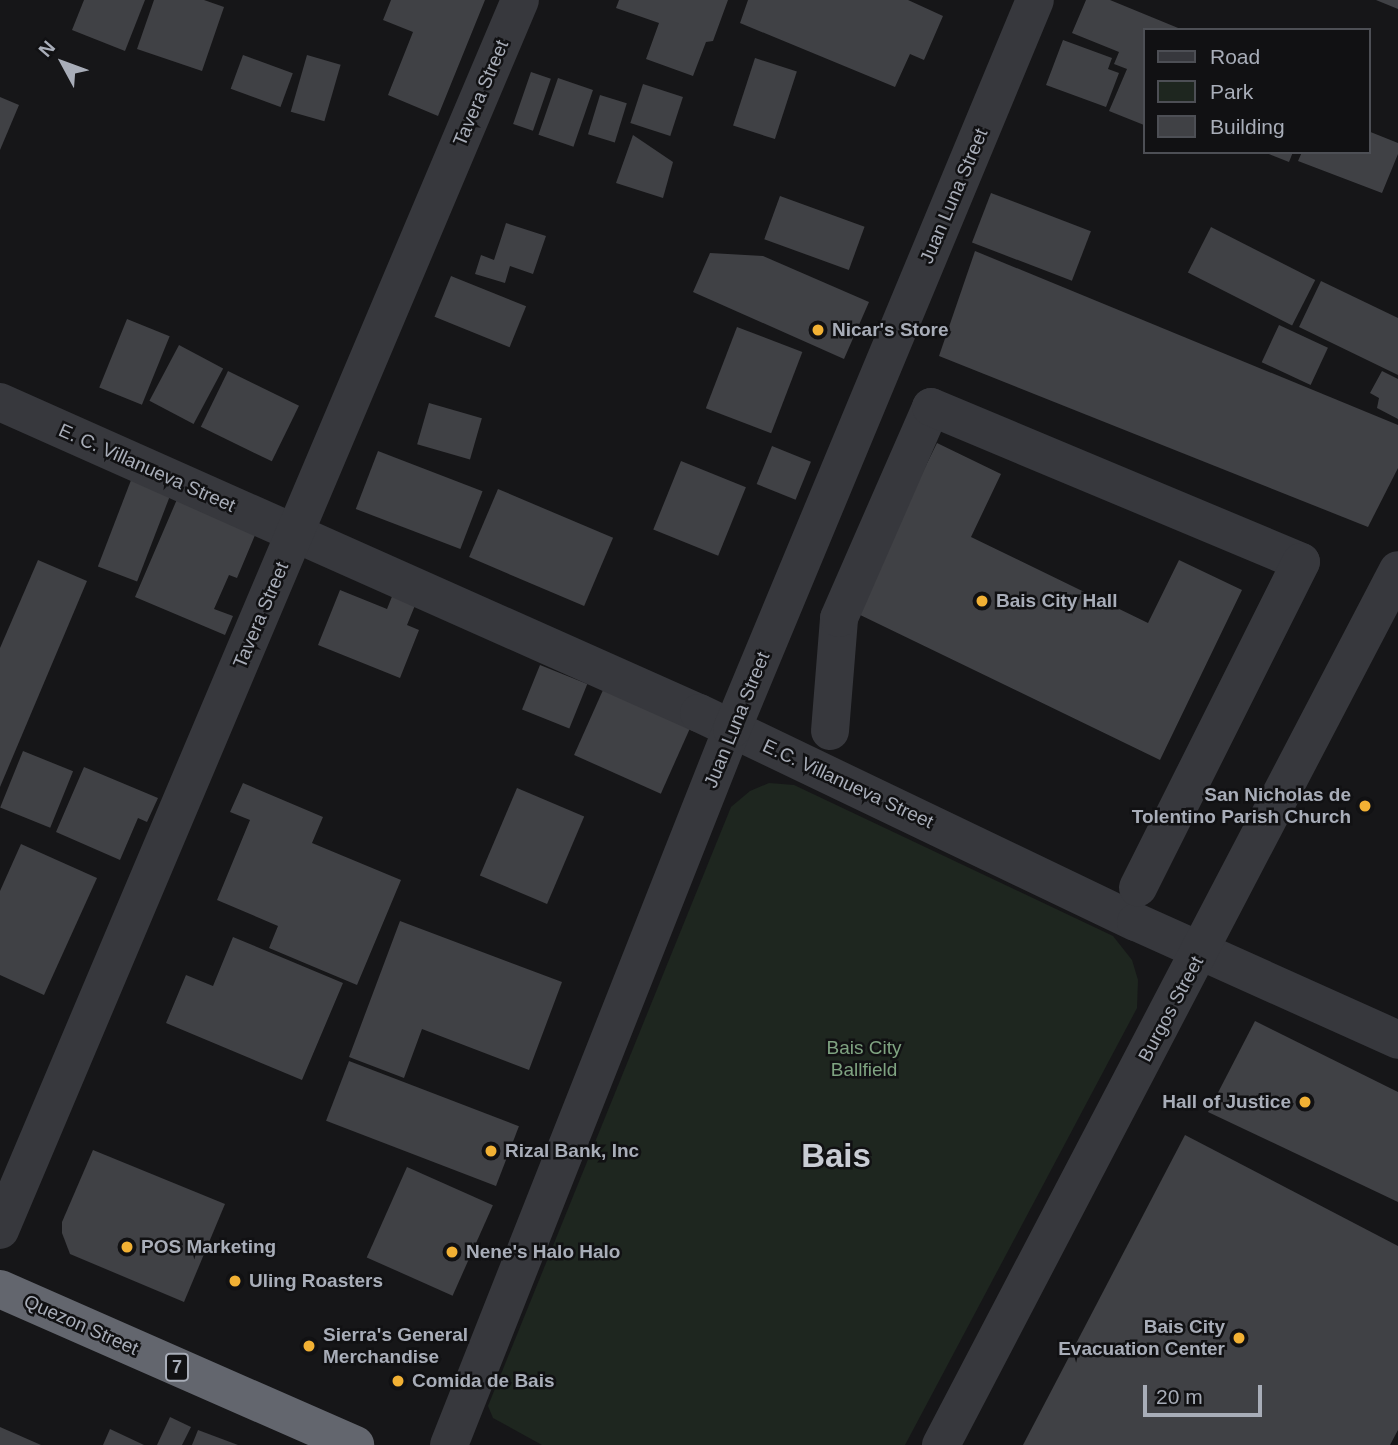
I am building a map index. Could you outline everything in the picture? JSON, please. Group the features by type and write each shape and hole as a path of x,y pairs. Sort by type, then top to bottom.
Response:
{"highway":[{"name":"Quezon Street","path":"0,1289 355,1445"}],"street":[{"name":"Tavera Street","path":"0,1230 520,0"},
{"name":"Juan Luna Street","path":"449,1445 732,729 1035,0"},
{"name":"E. C. Villanueva Street","path":"0,402 295,534"},
{"path":"830,731 839,618 931,407 1301,562 1138,888"},
{"name":"E.C. Villanueva Street","path":"295,534 732,729 1136,922 1398,1040"},
{"name":"Burgos Street","path":"941,1445 1202,950 1398,570"}],"green space":[{"name":"Bais City Ballfield","path":"769,783 794,785 1113,936 1132,960 1138,980 1137,1008 905,1445 542,1445 493,1418 488,1406 731,807 750,791"}],"building":[{"path":"84,0 145,0 125,51 72,30"},
{"path":"154,0 204,0 224,7 202,71 137,49"},
{"path":"391,0 485,0 438,116 388,95 413,32 383,20"},
{"path":"619,0 728,0 713,41 706,42 693,76 646,59 659,23 616,8"},
{"path":"748,0 908,0 943,16 924,60 910,54 895,87 740,23"},
{"path":"1086,0 1110,0 1178,28 1142,28 1142,124 1109,111 1127,69 1114,64 1119,52 1072,33"},
{"path":"1376,0 1398,0 1398,9"},
{"path":"1063,40 1112,58 1108,69 1119,73 1106,107 1046,85"},
{"path":"243,55 293,73 280,107 231,89"},
{"path":"307,55 341,65 324,121 291,112"},
{"path":"755,58 797,72 775,139 733,126"},
{"path":"531,72 551,79 533,131 513,124"},
{"path":"558,78 593,90 573,147 538,135"},
{"path":"643,84 683,97 670,136 630,123"},
{"path":"600,95 627,103 615,142 588,134"},
{"path":"0,97 19,105 0,150"},
{"path":"1370,132 1398,143 1398,154 1382,193 1298,161 1301,154 1370,154"},
{"path":"633,135 673,162 663,198 616,183"},
{"path":"1269,154 1292,154 1289,162"},
{"path":"991,193 1091,231 1072,281 972,242"},
{"path":"780,196 865,227 849,270 764,239"},
{"path":"506,223 546,236 533,274 510,266 505,283 475,274 481,255 494,260"},
{"path":"1211,227 1315,280 1292,326 1188,272"},
{"path":"975,251 1398,425 1398,468 1368,527 939,356"},
{"name":"Nicar's Store","path":"710,253 763,256 869,302 844,359 693,292"},
{"path":"451,276 526,306 510,347 435,317"},
{"path":"1321,281 1398,318 1398,375 1299,327"},
{"path":"127,319 170,336 142,405 99,388"},
{"path":"1279,325 1328,348 1311,385 1262,362"},
{"path":"737,327 802,352 771,433 706,408"},
{"path":"179,345 223,368 194,424 149,401"},
{"path":"228,371 299,406 272,461 201,427"},
{"path":"1382,371 1398,379 1398,419 1377,408 1379,398 1370,393"},
{"path":"429,403 482,418 470,459 417,444"},
{"name":"Bais City Hall","path":"937,443 1001,474 971,537 1148,623 1179,560 1242,590 1160,760 854,612"},
{"path":"772,446 811,462 796,500 757,484"},
{"path":"378,451 483,491 460,549 356,509"},
{"path":"681,461 746,487 718,556 653,530"},
{"path":"133,475 172,490 137,582 98,566"},
{"path":"498,489 613,538 584,606 469,557"},
{"path":"178,497 258,528 237,578 229,575 214,609 233,616 225,635 135,597"},
{"path":"38,560 87,581 0,787 0,648"},
{"path":"395,589 418,598 407,625 419,630 400,678 318,645 340,590 387,609"},
{"path":"540,665 587,684 569,729 522,710"},
{"path":"607,681 694,720 661,794 574,755"},
{"path":"23,751 73,771 50,828 0,808"},
{"path":"84,767 158,798 147,822 138,818 120,860 56,832"},
{"path":"243,783 323,817 312,843 401,880 357,985 269,948 278,926 217,900 250,820 230,812"},
{"path":"517,788 584,817 547,904 480,875"},
{"path":"21,844 97,878 44,995 0,975 0,891"},
{"path":"400,921 562,982 529,1070 422,1029 404,1078 349,1057"},
{"path":"233,937 343,983 302,1080 166,1023 186,975 213,986"},
{"name":"Hall of Justice","path":"1255,1021 1398,1092 1398,1202 1208,1112"},
{"path":"349,1061 519,1126 496,1186 326,1121"},
{"name":"Bais City Evacuation Center","path":"1185,1135 1398,1246 1398,1430 1390,1445 1023,1445"},
{"path":"93,1150 225,1204 184,1302 70,1254 62,1233 62,1222"},
{"path":"407,1167 493,1205 453,1296 367,1257"},
{"path":"170,1417 191,1427 182,1445 157,1445"},
{"path":"0,1427 41,1445 0,1445"},
{"path":"110,1429 144,1445 103,1445"},
{"path":"198,1430 238,1445 192,1445"}],"place":[{"name":"Nicar's Store","path":"818,330"},
{"name":"Bais City Hall","path":"982,601"},
{"name":"San Nicholas de Tolentino Parish Church","path":"1365,806"},
{"name":"Hall of Justice","path":"1305,1102"},
{"name":"Rizal Bank, Inc","path":"491,1151"},
{"name":"POS Marketing","path":"127,1247"},
{"name":"Nene's Halo Halo","path":"452,1252"},
{"name":"Uling Roasters","path":"235,1281"},
{"name":"Bais City Evacuation Center","path":"1239,1338"},
{"name":"Sierra's General Merchandise","path":"309,1346"},
{"name":"Comida de Bais","path":"398,1381"}],"district":[{"name":"Bais","path":"836,1156"}]}
